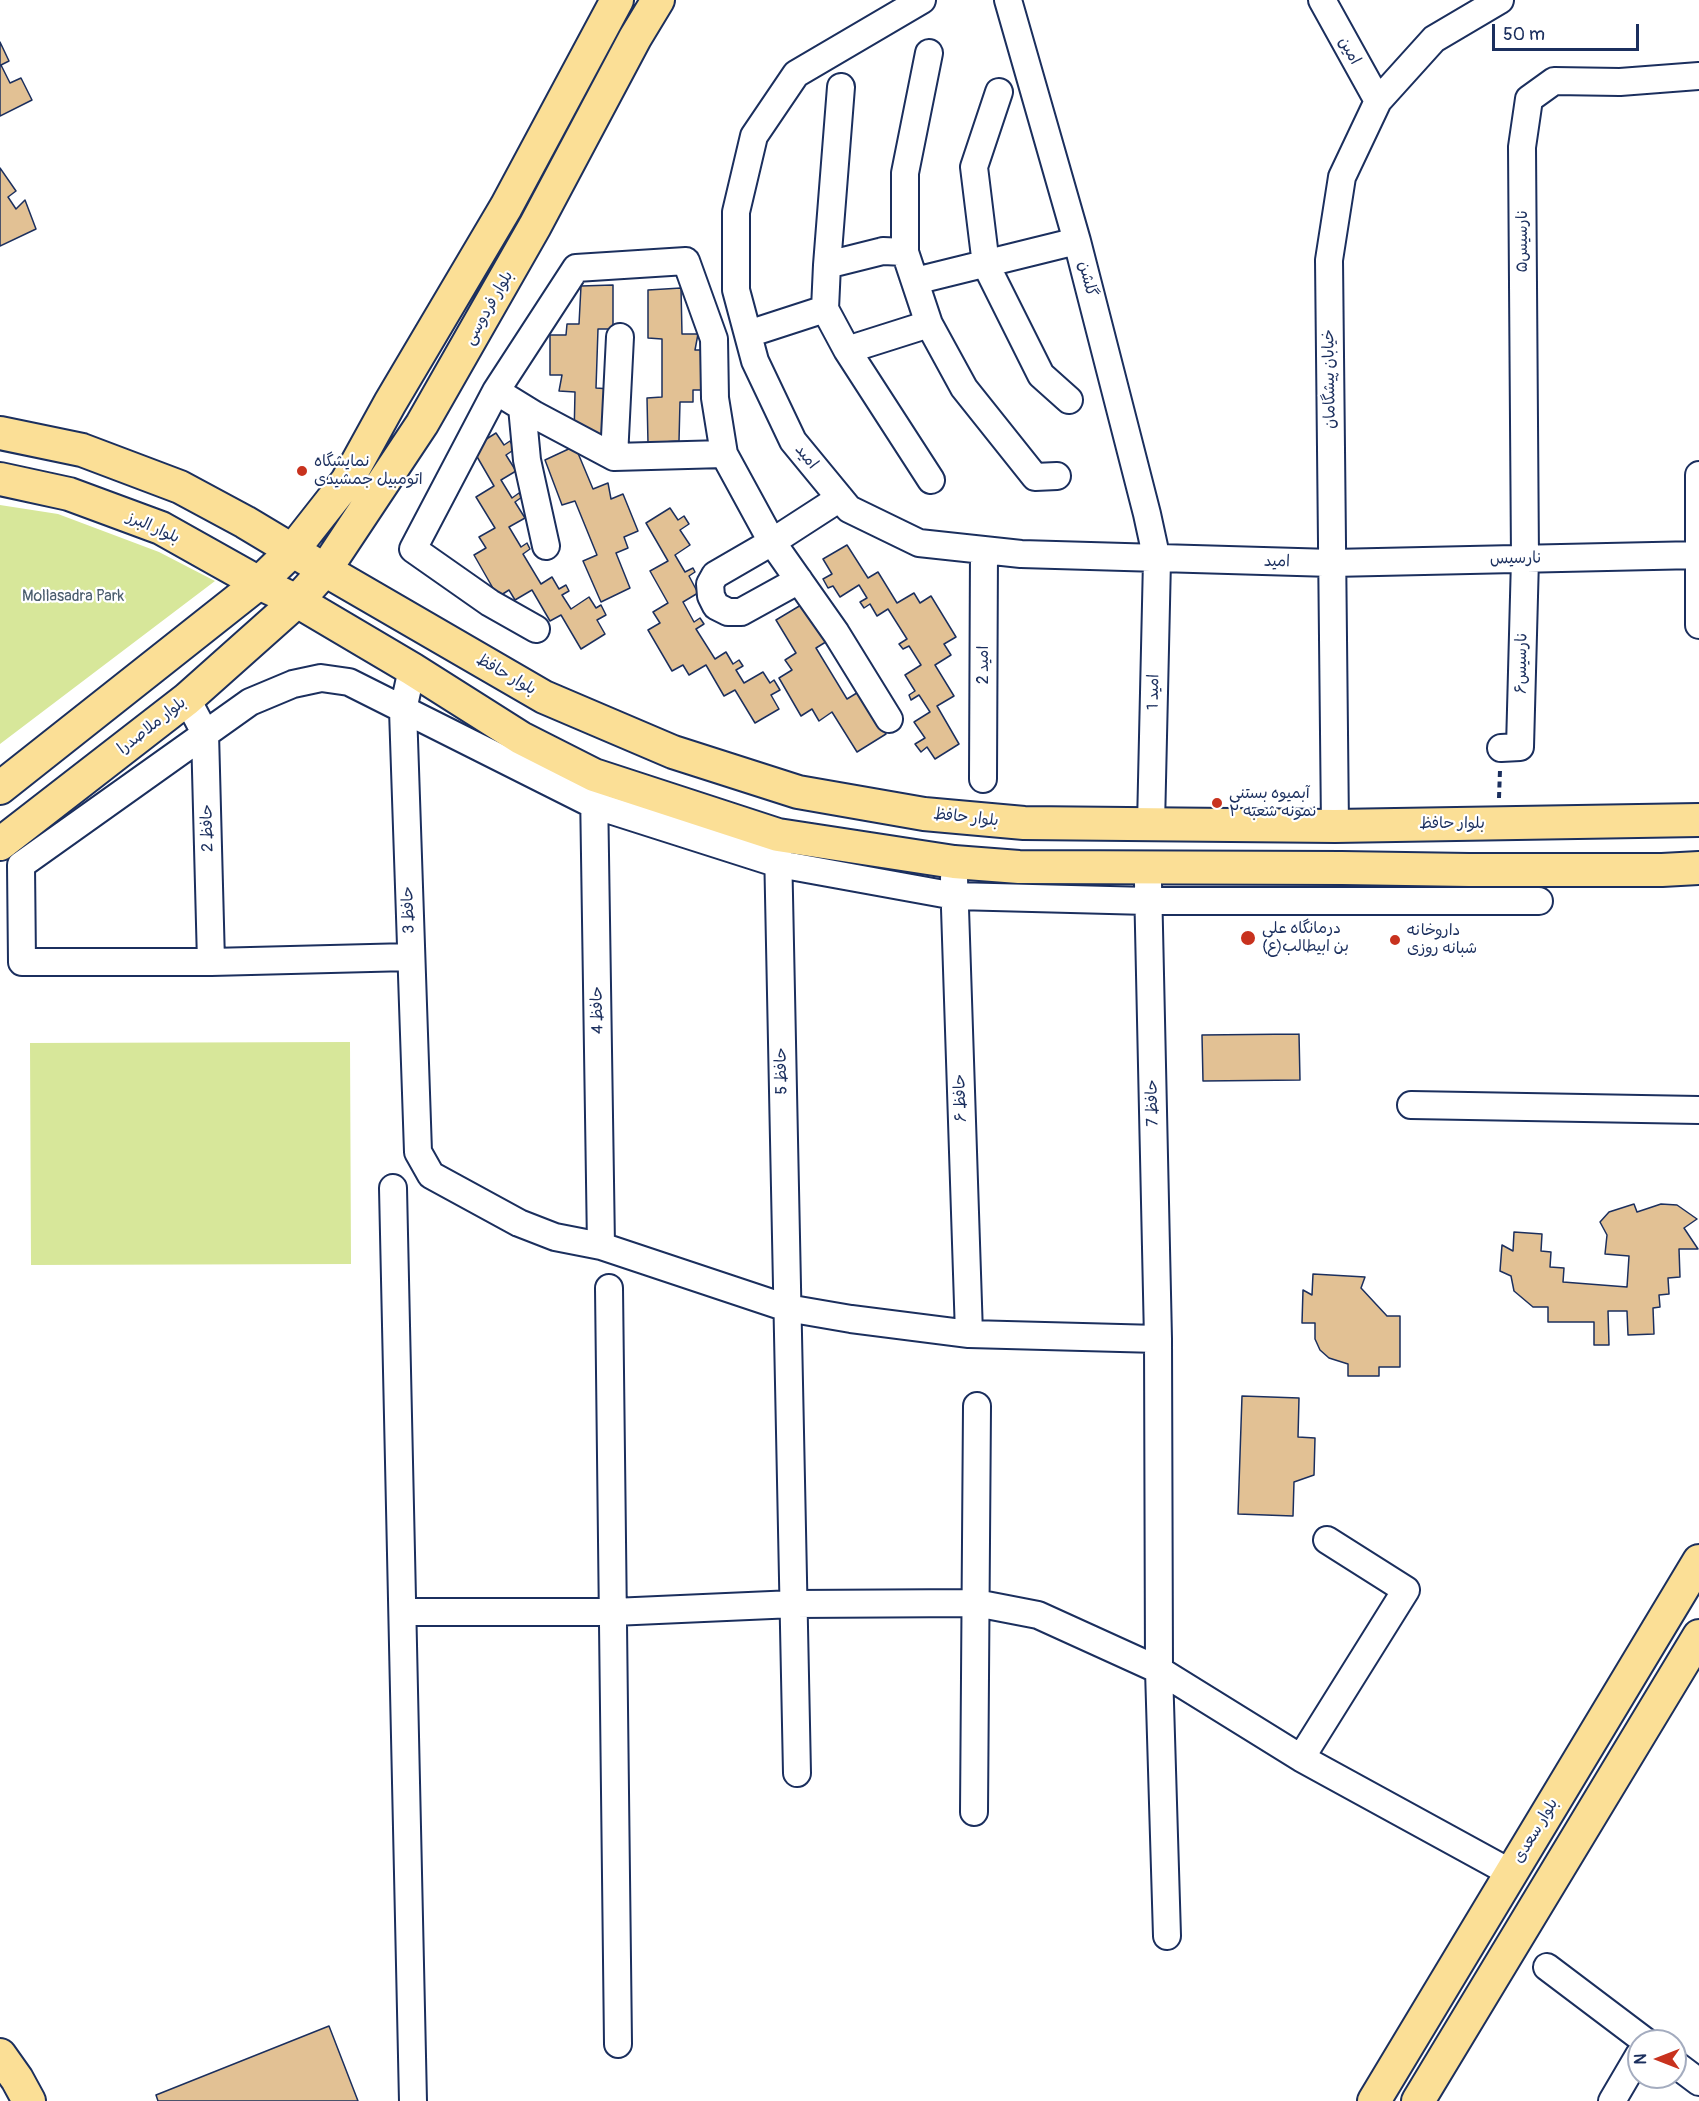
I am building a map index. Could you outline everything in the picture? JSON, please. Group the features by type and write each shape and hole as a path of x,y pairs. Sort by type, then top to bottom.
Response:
{"main road":[{"path":"0,788 259,583 292,551 347,481 390,403 506,207 616,0"},
{"name":"بلوار فردوسی","path":"297,601 325,570 422,424 535,226 635,38 658,0"},
{"path":"0,433 82,450 180,487 245,522 292,551"},
{"name":"بلوار البرز","path":"0,479 69,494 161,528 259,583 297,601"},
{"name":"بلوار حافظ","path":"292,551 544,697 673,752 798,792 924,814 1024,823 1335,826 1699,820"},
{"path":"297,601 521,738 594,790 778,849 1019,867 1469,870 1699,868"},
{"name":"بلوار ملاصدرا","path":"0,844 187,699 297,601"},
{"path":"1469,870 1481,861 1486,847 1482,833 1498,823 1516,830 1510,840 1509,851 1513,862 1521,870"},
{"name":"بلوار سعدی","path":"1374,2101 1699,1561"},
{"path":"1418,2101 1699,1636"},
{"path":"1511,1873 1544,1893"},
{"path":"0,2055 29,2101"}],"street":[{"name":"امید","path":"922,0 795,74 754,136 736,212 736,290 755,362 793,441 849,509 919,543 1021,554 1157,560 1332,563"},
{"name":"گلشن","path":"1008,0 1077,241 1157,560"},
{"name":"امین","path":"1322,0 1378,101"},
{"name":"خیابان پیشگامان","path":"1335,826 1329,260 1341,177 1378,101 1434,39 1500,0"},
{"path":"929,53 905,173 905,252 929,324 964,388 1035,477 1057,476"},
{"name":"نارسیس۵","path":"1525,559 1522,147 1529,99 1554,81 1620,82 1699,76"},
{"path":"842,87 825,309 847,350 931,480"},
{"path":"999,93 974,167 986,264 1041,375 1069,400"},
{"path":"915,281 1077,241"},
{"path":"827,265 883,251 905,252"},
{"path":"536,629 490,603 413,549 496,391 576,268 686,261 714,339 715,398 724,454 772,542 836,633 889,719"},
{"path":"748,334 825,309"},
{"path":"847,350 929,324"},
{"path":"614,457 620,337"},
{"path":"496,391 614,457 724,454"},
{"path":"522,407 527,460 546,546"},
{"path":"1699,475 1699,626"},
{"path":"799,580 741,612 728,612 716,606 711,596 710,584 715,575 840,498"},
{"name":"امید 2","path":"983,779 984,550"},
{"name":"نارسیس","path":"1332,563 1698,555"},
{"name":"نارسیس۶","path":"1501,748 1520,747 1525,559"},
{"name":"امید 1","path":"1151,825 1157,560"},
{"name":"حافظ 3","path":"411,669 403,710 418,1152 431,1175 519,1223 555,1237 601,1246"},
{"path":"410,957 211,962 22,962 21,865 250,702 293,684 321,678 349,682 403,710 594,790"},
{"name":"حافظ 2","path":"187,699 206,733 211,962"},
{"name":"حافظ 4","path":"594,790 601,1246"},
{"path":"778,849 955,896 1148,901 1539,901"},
{"name":"حافظ 5","path":"778,849 797,1773"},
{"name":"حافظ ۶","path":"954,862 969,1334"},
{"name":"حافظ 7","path":"1148,868 1158,1339 1159,1670 1167,1936"},
{"path":"1340,901 1342,868"},
{"path":"1411,1105 1699,1110"},
{"path":"393,1188 413,2101"},
{"path":"601,1246 787,1308 851,1319 969,1334 1158,1339"},
{"path":"609,1287 618,2044"},
{"path":"974,1812 977,1406"},
{"path":"1301,1758 1406,1590 1327,1540"},
{"path":"403,1612 613,1612 794,1604 976,1603 1038,1615 1159,1670 1301,1758 1511,1873"},
{"path":"1547,1967 1629,2029"},
{"path":"1612,2101 1627,2075"}],"path":[{"path":"1498,823 1501,748"}],"green space":[{"name":"Mollasadra Park","path":"0,505 58,514 159,552 215,581 0,744"},
{"path":"350,1042 351,1264 31,1265 30,1043"}],"building":[{"path":"0,42 9,61 1,65 10,83 21,78 32,100 0,116"},
{"path":"0,168 16,191 8,197 16,209 25,200 36,229 0,246"},
{"path":"613,285 613,329 598,329 596,388 610,389 607,437 574,438 575,392 559,391 562,375 550,375 550,335 566,335 567,324 579,324 581,286"},
{"path":"681,288 682,334 698,334 695,350 708,350 708,390 693,390 693,402 680,402 679,441 648,443 647,398 662,397 662,339 648,338 648,290"},
{"path":"496,433 504,445 510,441 515,449 506,455 516,471 501,480 512,498 519,493 522,497 515,502 525,518 509,527 521,547 527,543 530,549 523,554 541,584 552,577 559,589 566,585 569,591 562,595 571,609 589,597 596,608 601,605 606,615 597,620 605,634 581,649 561,615 550,621 532,590 515,600 509,590 498,597 474,555 486,548 479,537 495,528 476,497 494,486 472,448"},
{"path":"575,446 593,489 608,483 611,499 623,494 638,531 624,537 628,548 616,553 630,588 601,602 583,561 597,555 575,501 562,505 545,460"},
{"path":"670,508 678,520 684,516 689,524 680,530 690,545 675,555 685,572 693,568 695,572 689,576 698,593 683,602 694,622 700,618 704,624 696,629 715,659 726,652 733,664 739,660 743,666 736,670 744,683 763,672 770,683 774,680 780,690 771,695 779,709 755,723 735,690 724,696 706,665 689,675 683,665 672,671 648,630 660,623 653,612 668,603 650,571 668,561 646,523"},
{"path":"847,545 868,578 878,572 897,603 914,593 920,603 931,596 956,637 944,644 951,655 935,665 954,696 937,706 959,744 935,759 927,747 921,752 915,744 925,738 914,722 930,712 919,695 911,700 909,695 915,691 905,675 921,665 909,646 903,649 899,644 907,639 888,609 877,616 870,604 864,608 860,602 867,598 859,585 840,597 833,586 828,588 823,579 832,574 823,559"},
{"path":"806,602 829,640 816,648 847,699 860,691 886,734 857,752 832,712 819,721 812,709 801,716 779,678 792,670 785,660 796,653 776,620"},
{"path":"1299,1034 1300,1080 1203,1081 1202,1035"},
{"path":"1634,1204 1637,1212 1661,1204 1677,1205 1697,1219 1684,1228 1698,1249 1679,1249 1680,1277 1668,1278 1669,1294 1659,1295 1660,1307 1653,1308 1654,1334 1628,1335 1627,1311 1608,1311 1609,1345 1594,1345 1594,1322 1548,1322 1548,1307 1533,1307 1514,1291 1511,1276 1500,1271 1502,1245 1513,1251 1514,1232 1542,1234 1541,1251 1551,1252 1550,1267 1564,1268 1563,1282 1627,1287 1629,1256 1605,1254 1607,1235 1600,1222 1609,1212"},
{"path":"1313,1274 1365,1277 1361,1288 1387,1316 1400,1316 1400,1367 1379,1367 1379,1376 1348,1376 1348,1364 1329,1358 1320,1350 1315,1339 1315,1323 1302,1323 1303,1290 1312,1295"},
{"path":"1242,1396 1299,1398 1298,1437 1315,1438 1314,1475 1294,1482 1293,1516 1238,1514"},
{"path":"329,2026 358,2101 158,2101 156,2095"}],"place":[{"name":"نمایشگاه اتومبیل جمشیدی","path":"302,471"},
{"name":"آبمیوه بستنی نمونه شعبه ۲","path":"1217,803"},
{"name":"درمانگاه علی بن ابیطالب(ع)","path":"1248,938"},
{"name":"داروخانه شبانه روزی","path":"1395,940"}]}
